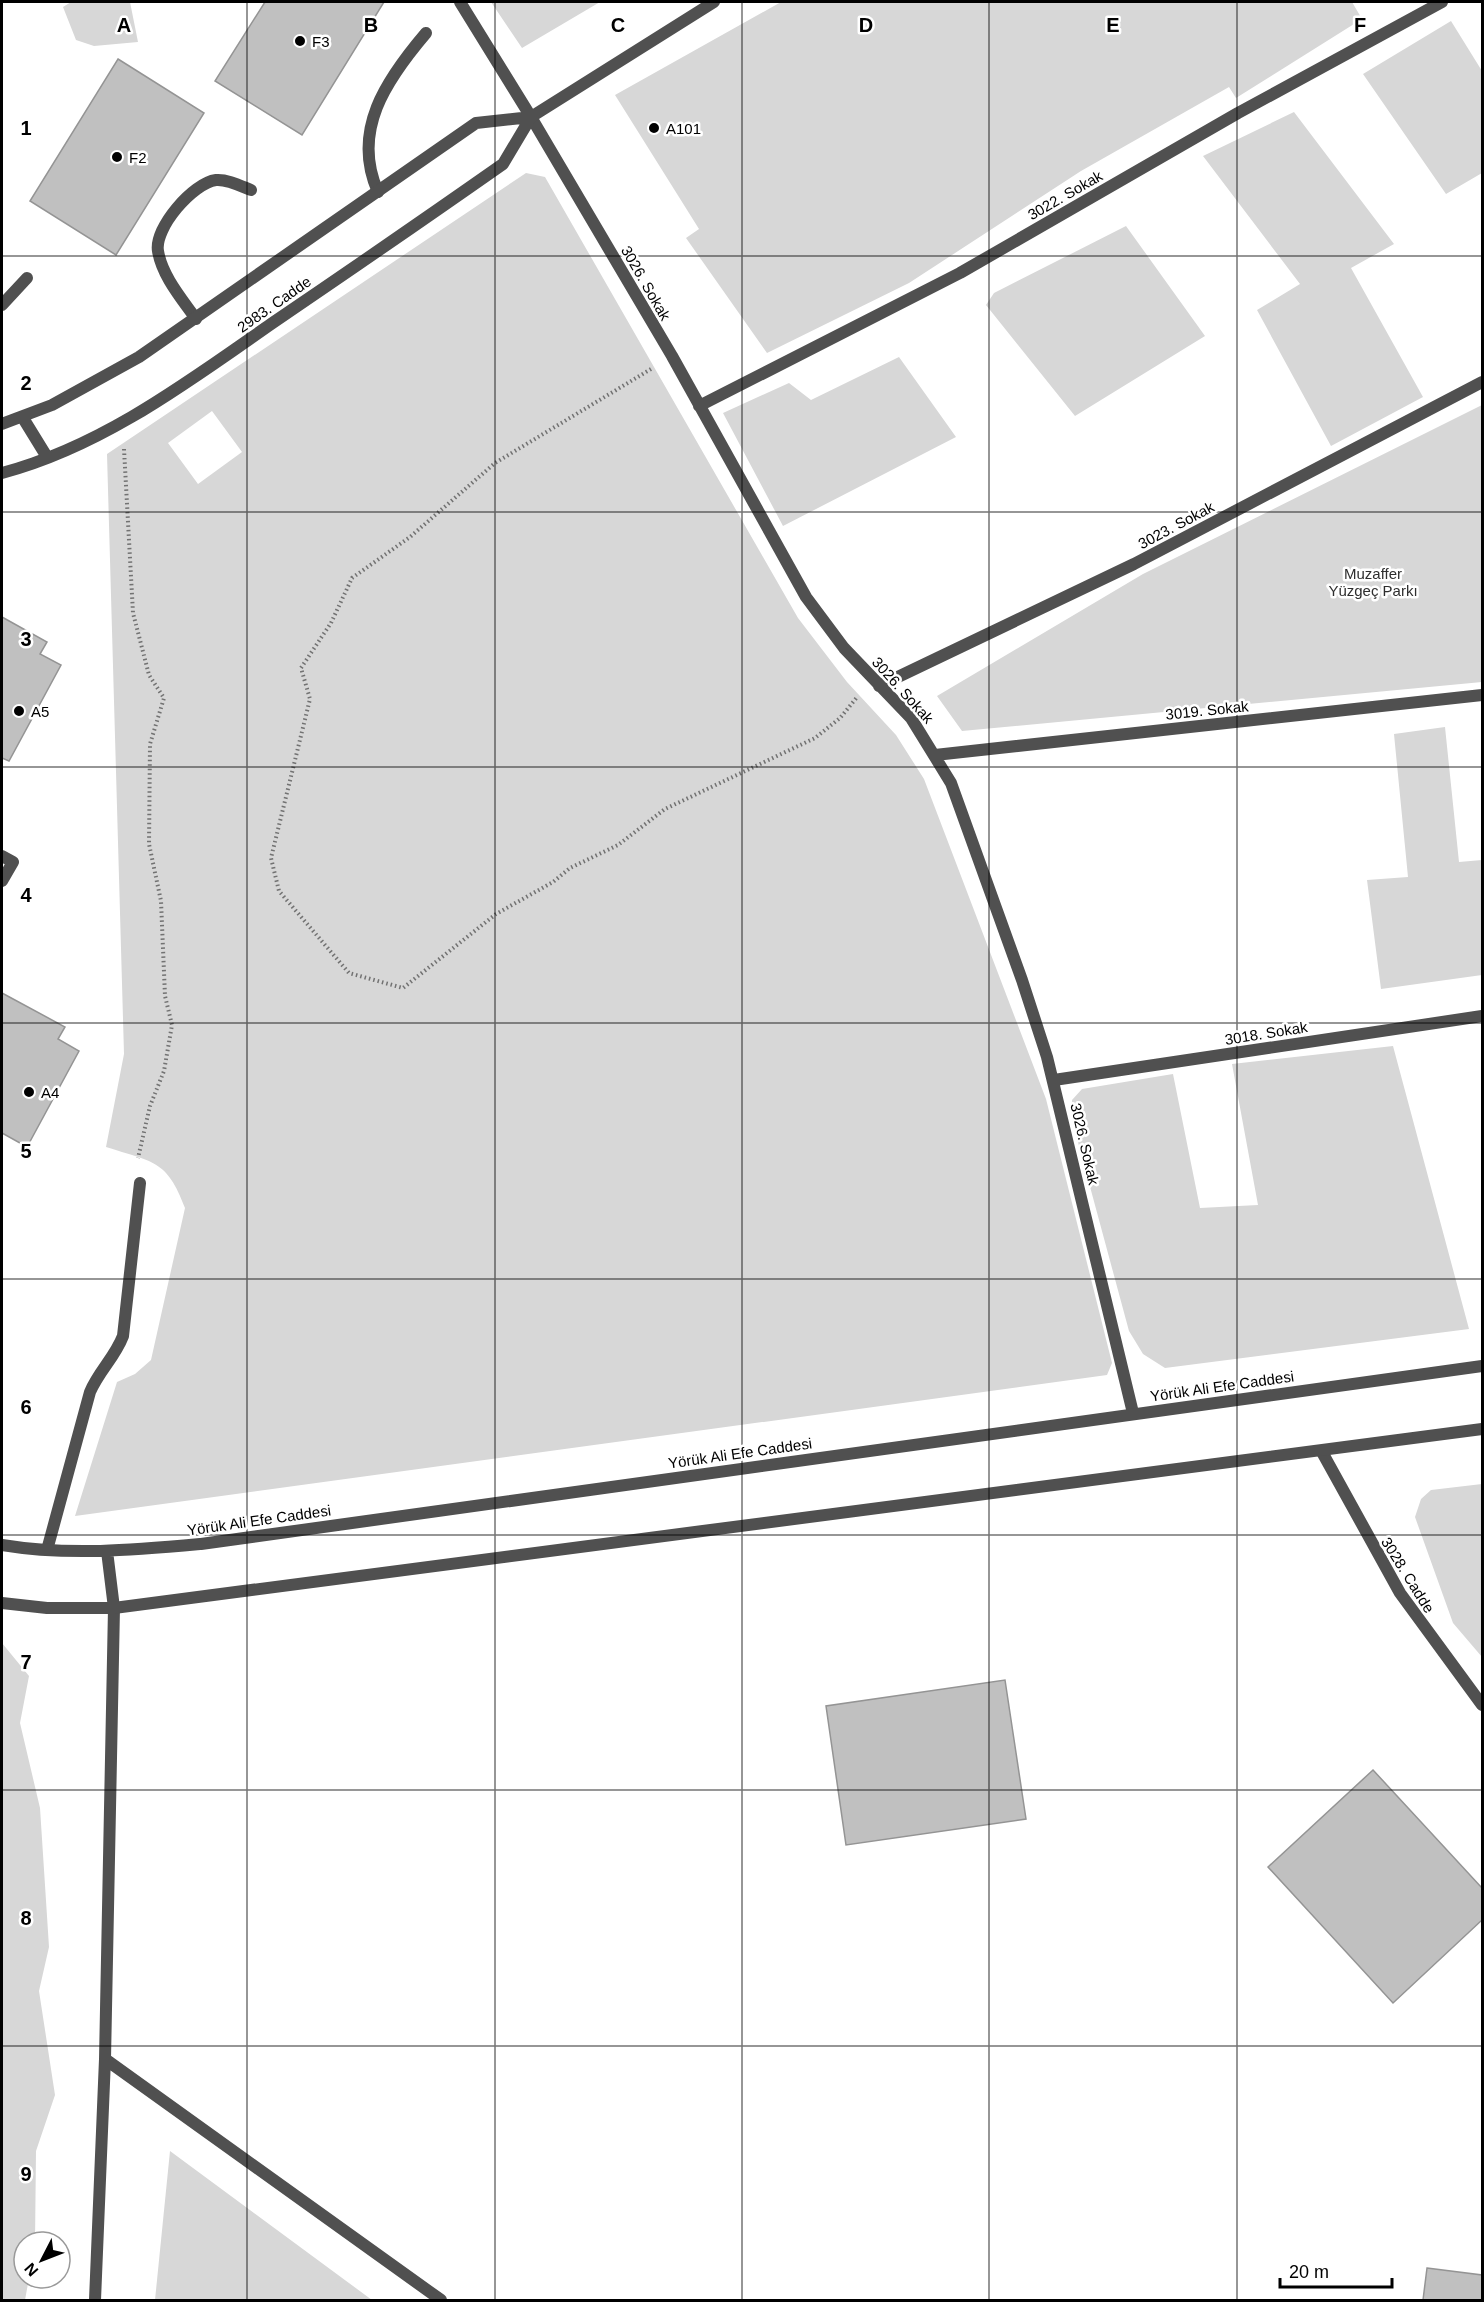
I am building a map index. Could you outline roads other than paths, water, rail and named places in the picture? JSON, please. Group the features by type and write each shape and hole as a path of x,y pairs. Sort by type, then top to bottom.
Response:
{"street":[{"name":"3026. Sokak","path":"460,2 531,117 672,356 806,597 868,675 910,718 951,783 1031,1004 1054,1080 1133,1413"},
{"name":"2983. Cadde","path":"2,424 22,418 106,376 196,319 476,123 531,117 714,2"},
{"name":"3022. Sokak","path":"699,406 960,273 1238,113 1442,2"},
{"path":"378,192 370,174 366,153 372,121 395,74 426,33"},
{"name":"2983. Cadde","path":"2,473 47,457 132,416 194,378 503,164 531,117"},
{"path":"196,319 160,260 157,242 171,214 208,183 221,180 251,190"},
{"path":"2,305 27,278"},
{"name":"3023. Sokak","path":"879,686 1134,564 1482,382"},
{"path":"22,418 47,457"},
{"name":"3019. Sokak","path":"935,755 1482,696"},
{"path":"2,856 13,862 2,881"},
{"name":"3018. Sokak","path":"1054,1080 1482,1016"},
{"path":"47,1550 90,1392 96,1379 117,1351 123,1336 140,1183"},
{"name":"Yörük Ali Efe Caddesi","path":"2,1545 47,1550 107,1551 201,1544 1482,1366"},
{"path":"2,1603 46,1608 114,1608 1322,1452 1482,1429"},
{"name":"3028. Cadde","path":"1322,1452 1400,1593 1482,1705"},
{"path":"95,2301 105,2059 114,1608 107,1551"},
{"path":"105,2059 441,2301"}],"place":[{"name":"F3","path":"300,41"},
{"name":"A101","path":"654,128"},
{"name":"F2","path":"117,157"},
{"name":"A5","path":"19,711"},
{"name":"A4","path":"29,1092"}],"park label":[{"name":"Muzaffer Yüzgeç Parkı","path":"1373,582"}]}
